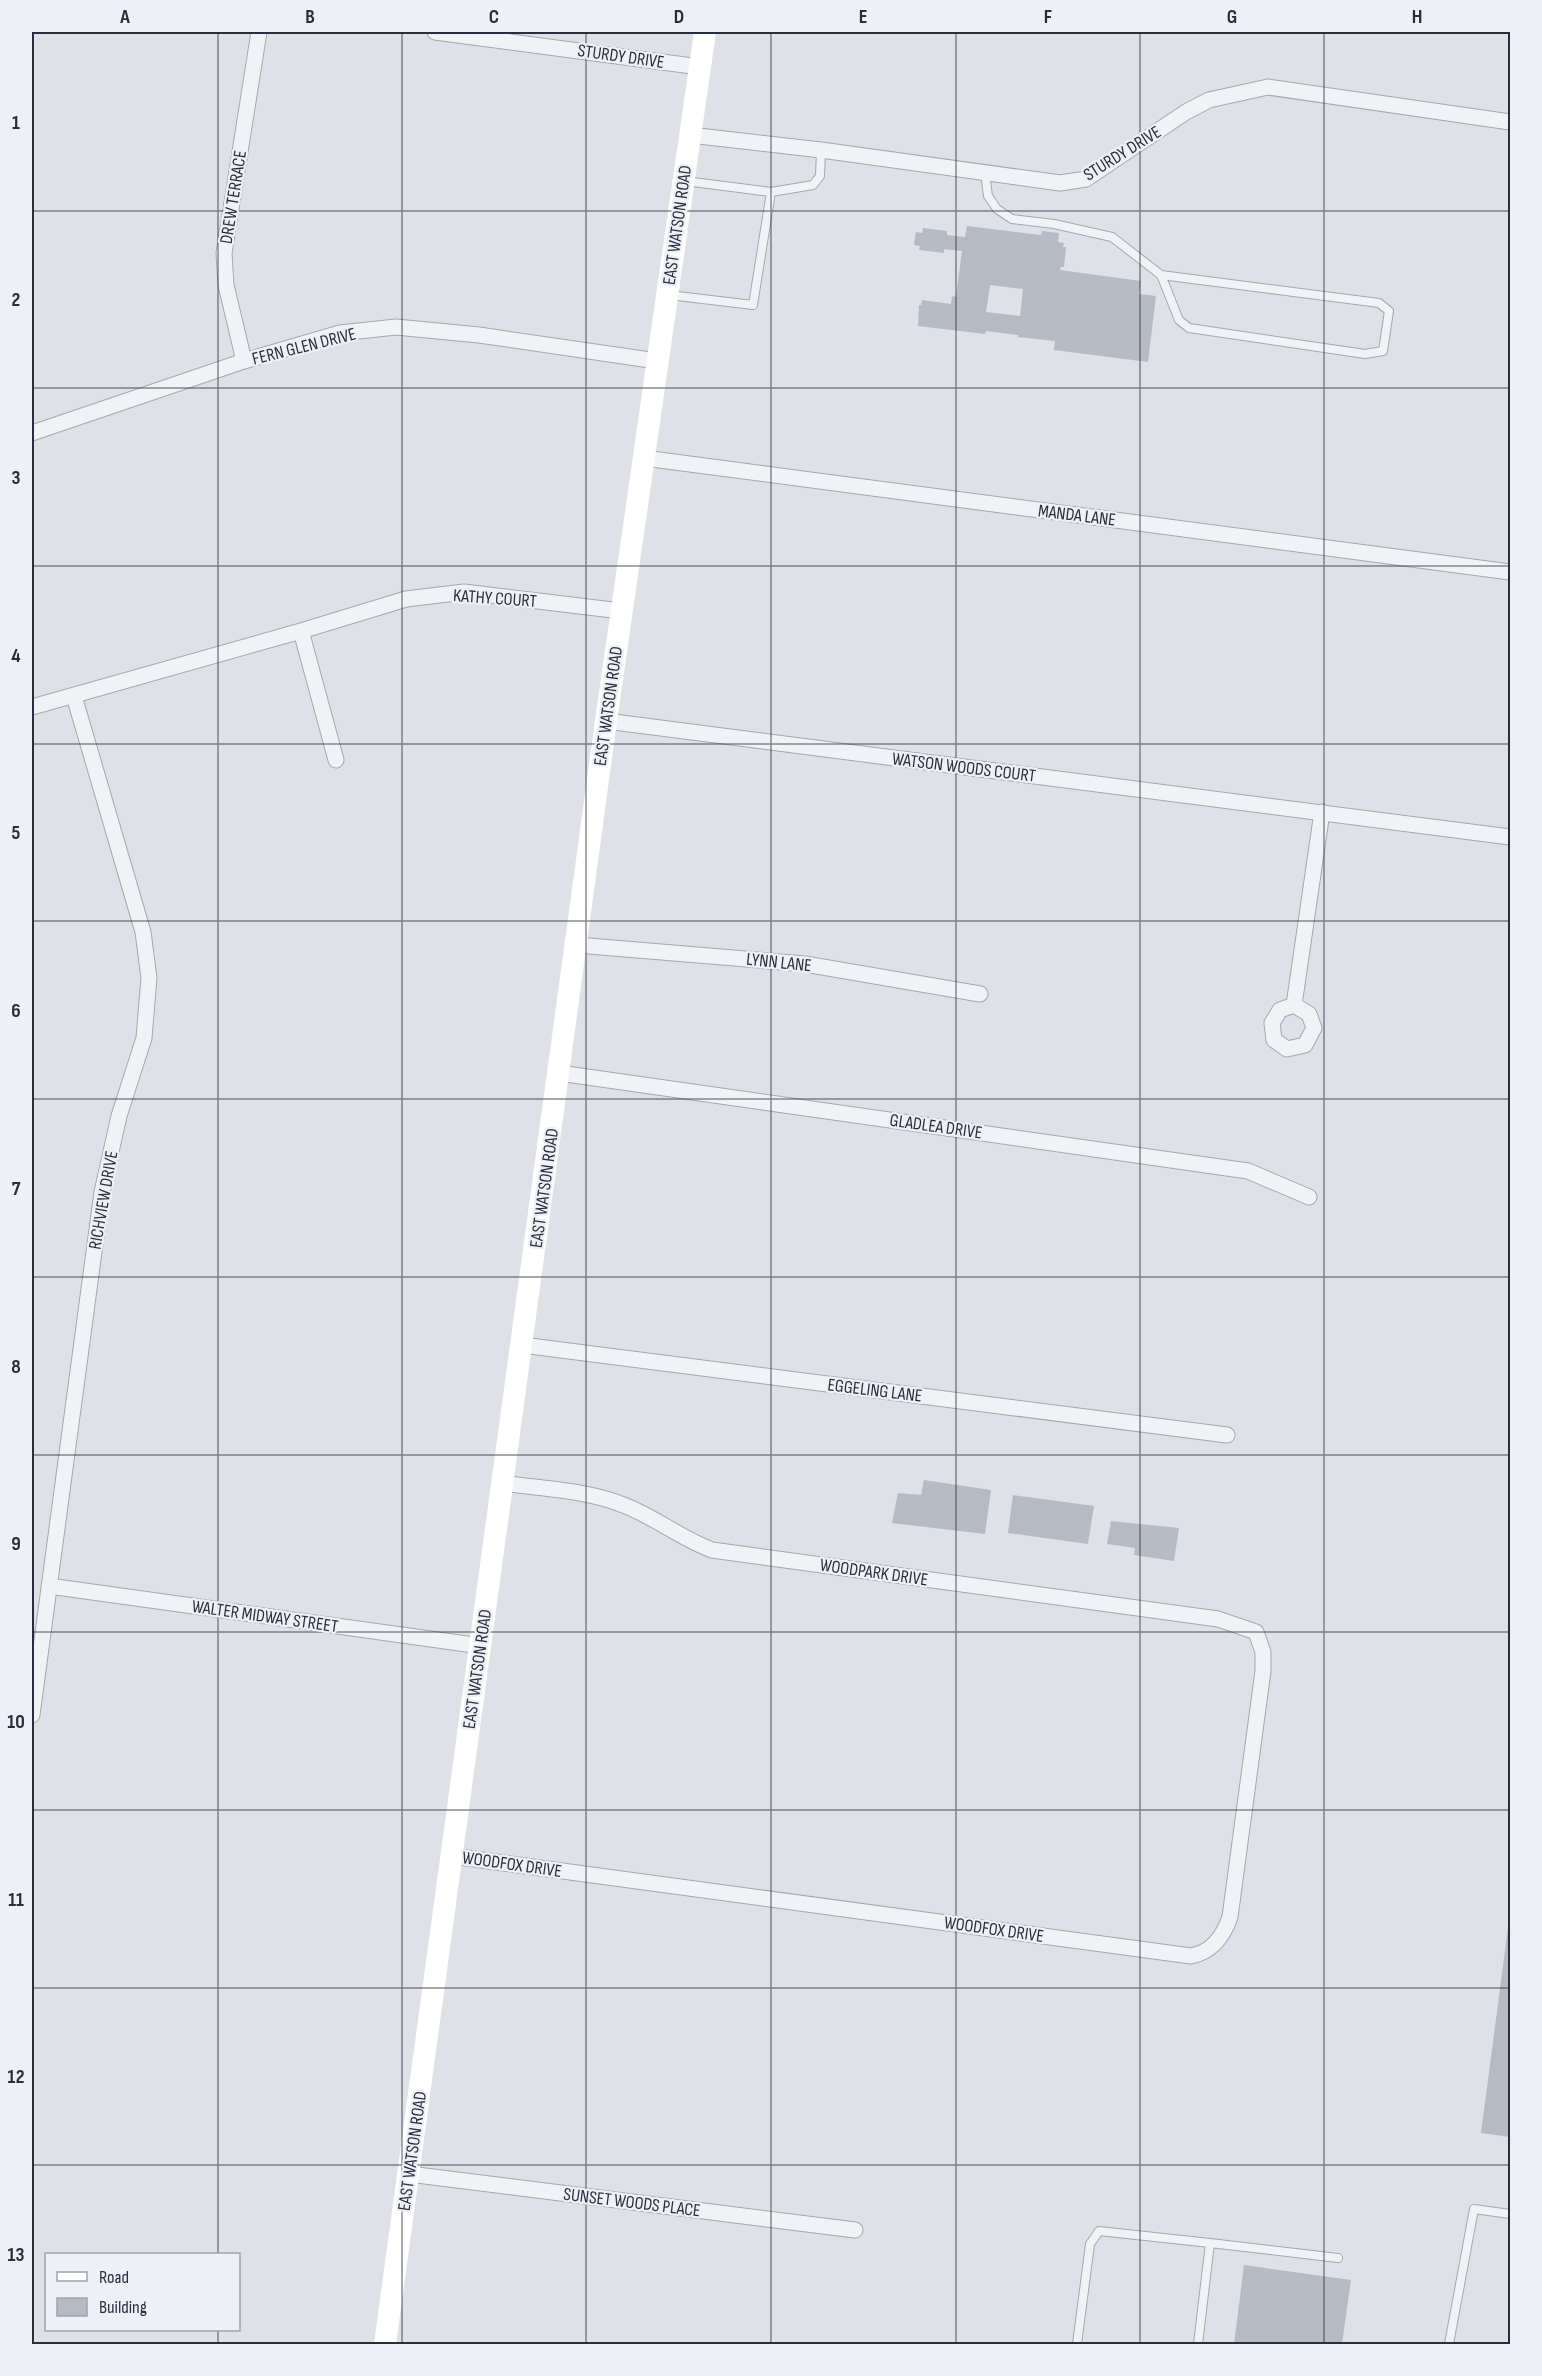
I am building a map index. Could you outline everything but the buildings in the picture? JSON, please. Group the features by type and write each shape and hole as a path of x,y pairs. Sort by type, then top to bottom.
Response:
{"street":[{"name":"DREW TERRACE","path":"244,361 226,285 224,253 259,32"},
{"name":"STURDY DRIVE","path":"435,32 700,67"},
{"name":"EAST WATSON ROAD","path":"385,2344 621,611 705,32"},
{"name":"STURDY DRIVE","path":"690,135 821,150 1060,183 1086,179 1186,112 1209,100 1268,87 1510,122"},
{"name":"FERN GLEN DRIVE","path":"32,433 244,361 340,333 396,327 479,335 657,361"},
{"name":"MANDA LANE","path":"644,458 1510,572"},
{"name":"KATHY COURT","path":"32,707 406,599 464,592 621,611"},
{"path":"301,631 336,760"},
{"name":"RICHVIEW DRIVE","path":"32,1715 102,1192 119,1116 144,1038 149,978 143,932 74,696"},
{"name":"WATSON WOODS COURT","path":"606,721 1510,837"},
{"path":"1294,1005 1322,812"},
{"name":"LYNN LANE","path":"577,945 805,964 980,994"},
{"name":"GLADLEA DRIVE","path":"559,1073 1248,1170 1309,1197"},
{"name":"EGGELING LANE","path":"522,1345 1227,1436"},
{"name":"WOODPARK DRIVE","path":"503,1483 595,1497 623,1504 644,1513 696,1544 712,1550 1218,1619 1256,1632"},
{"name":"WALTER MIDWAY STREET","path":"49,1586 480,1646"},
{"name":"WOODFOX DRIVE","path":"452,1856 1191,1956 1203,1954 1224,1933 1230,1917 1263,1671 1263,1652 1256,1632"},
{"name":"SUNSET WOODS PLACE","path":"409,2174 855,2229"}],"lane":[{"path":"684,180 771,192 813,185 820,176 821,150"},
{"path":"985,173 988,196 997,208 1012,219 1054,224 1112,237 1161,275 1179,320 1189,328 1365,354 1383,351 1389,311 1378,303 1161,275"},
{"path":"668,294 753,305 771,192"},
{"path":"1449,2344 1474,2209 1510,2214"},
{"path":"1077,2344 1090,2244 1099,2231 1338,2258"},
{"path":"1198,2344 1210,2243"}]}
